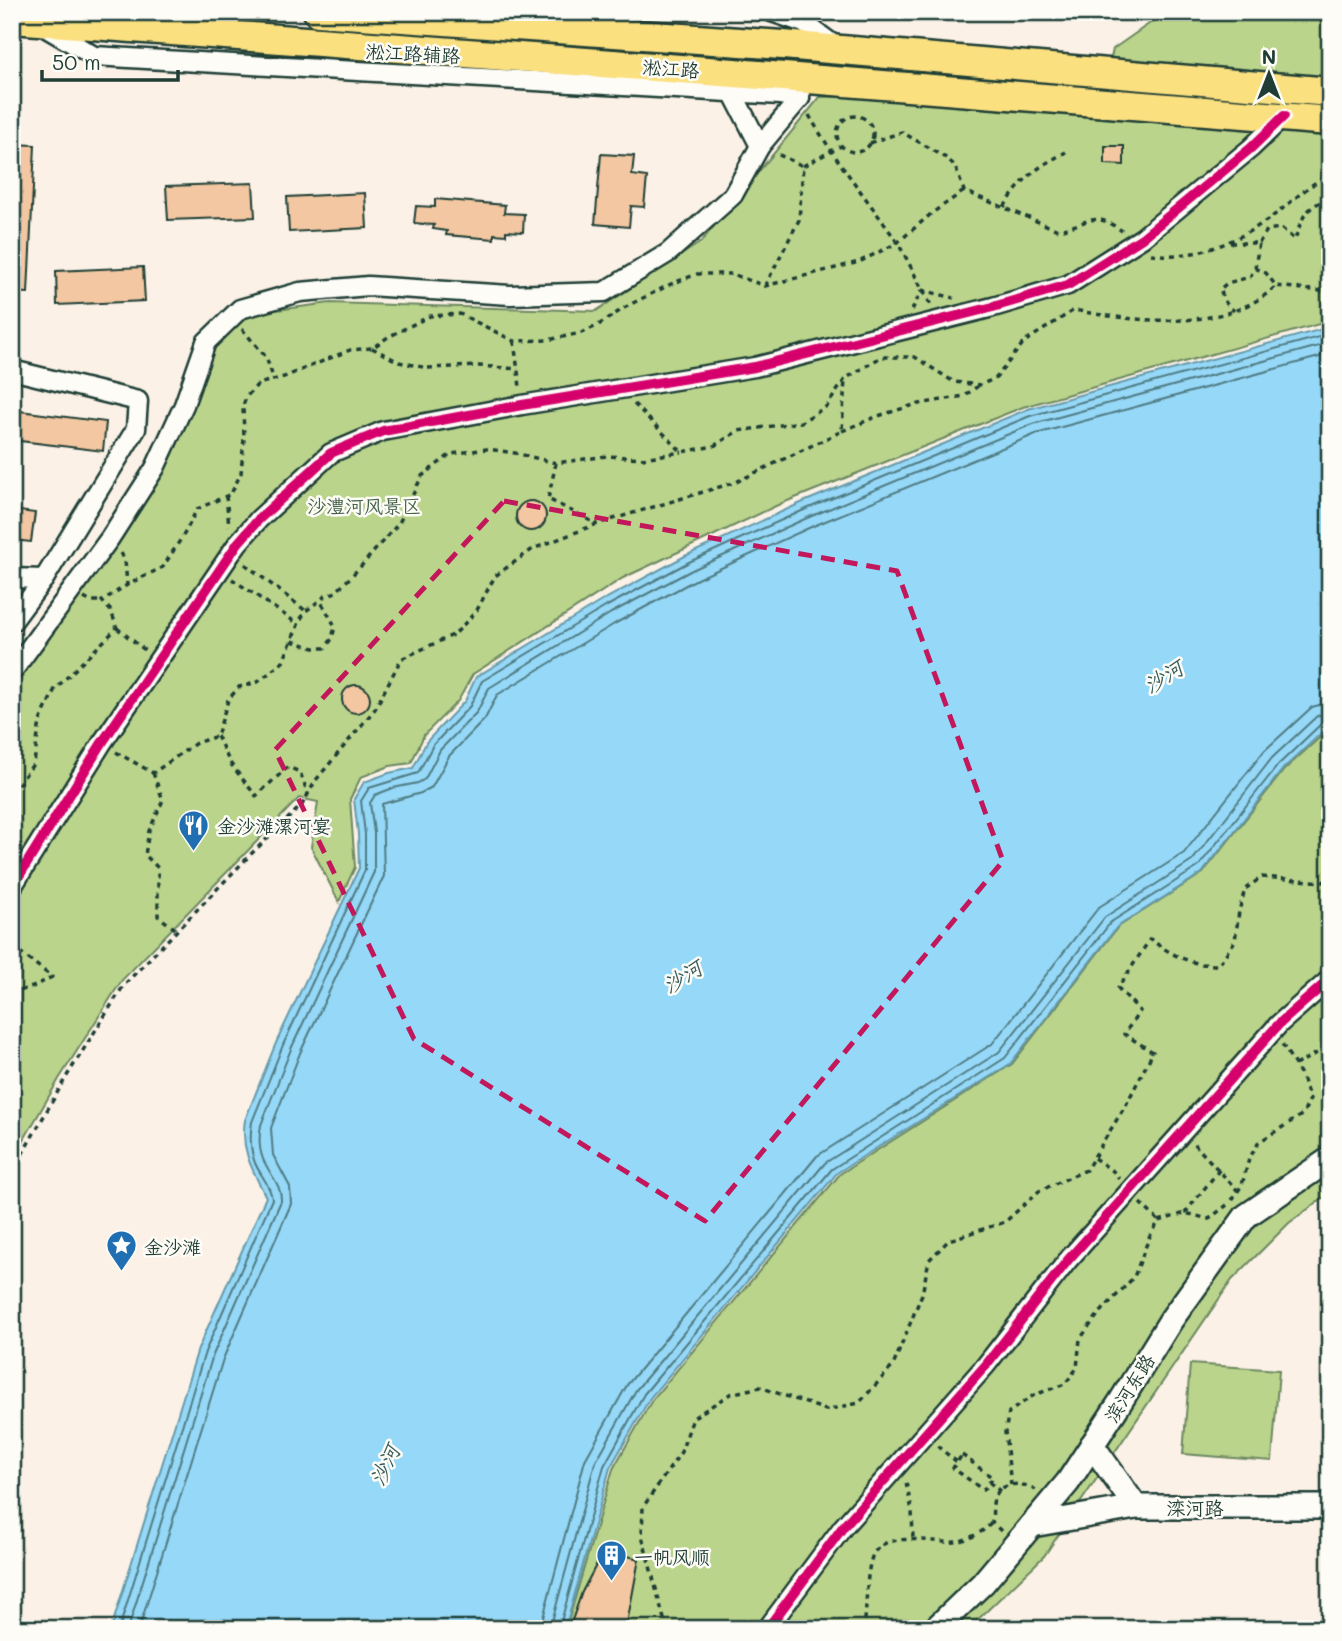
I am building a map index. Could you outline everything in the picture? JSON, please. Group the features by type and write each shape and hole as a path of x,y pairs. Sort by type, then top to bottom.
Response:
{"main road":[{"name":"淞江路","path":"318,12 841,50 1330,92"},
{"name":"淞江路","path":"27,18 733,83 1330,121"}],"street":[{"path":"772,12 804,23 841,50"},
{"path":"733,83 760,146"},
{"path":"12,672 110,538 155,468 184,405 206,342 240,309 300,292 368,286 510,295 604,292 668,253 733,195 760,146 799,88"},
{"path":"12,887 157,659 234,549 259,519 331,453 383,431 755,367 993,307 1068,285 1133,244 1251,148 1284,117"},
{"path":"12,370 138,401 136,429 44,579 12,622"},
{"path":"12,578 44,579"},
{"path":"767,1629 843,1527 986,1365 1068,1261 1273,1032 1330,979"},
{"name":"滨河东路","path":"935,1629 983,1583 1068,1482 1171,1320 1246,1216 1330,1159"},
{"path":"1092,1445 1136,1507"},
{"name":"滦河路","path":"1032,1525 1136,1507 1330,1507"}],"path":[{"path":"799,88 830,151 858,185 897,243 922,290"},
{"path":"870,144 873,136 866,120 855,116 844,120 837,136 847,150 858,152 870,144 902,132 955,166 964,191 1058,230 1070,228 1084,220 1105,219 1124,232 1140,252 1166,256 1191,253 1227,243 1256,228 1303,190 1330,175"},
{"path":"760,146 803,166"},
{"path":"803,166 842,146"},
{"path":"1003,207 1022,180 1066,152"},
{"path":"765,286 799,220 803,166"},
{"path":"157,659 117,628 111,611 102,601 163,567 197,509 231,494 241,473 246,397 258,384 350,350 372,348 430,316 460,314 514,341 548,340 581,333 597,326 629,305 697,274 732,274 765,286 859,262 897,243 964,191"},
{"path":"1234,311 1225,302 1220,289 1227,283 1250,277 1255,268 1259,243 1267,230 1281,228 1295,240 1302,217 1315,203 1330,198"},
{"path":"1227,243 1259,243"},
{"path":"1255,268 1266,273 1276,286 1330,292"},
{"path":"12,1172 65,1079 124,985 302,805 316,780 375,709 401,659 455,634 477,610 495,576 533,549 597,524 736,482 877,416 914,405 964,396 996,378 1024,342 1074,310 1102,316 1182,321 1234,311 1265,297 1276,286"},
{"path":"232,317 266,357 274,380"},
{"path":"514,341 522,405"},
{"path":"372,348 399,362 427,368 480,366 519,369"},
{"path":"308,794 300,772 288,767 256,796 230,763 217,736 228,700 239,687 258,682 284,662 298,624 306,611 320,599 337,592 362,565 399,523 422,476 451,454 486,449 555,463 607,456 643,458 714,446 738,431 801,422 827,406 845,379 881,357 915,357 954,382 980,385"},
{"path":"842,431 845,379"},
{"path":"621,390 682,452"},
{"path":"555,463 548,499 597,524"},
{"path":"226,496 234,549 238,558 306,611"},
{"path":"110,538 118,546 125,560 127,585"},
{"path":"219,570 298,624"},
{"path":"292,641 314,649 325,648 332,639 335,626 320,599"},
{"path":"12,793 34,763 40,722 55,689 117,628"},
{"path":"153,773 197,743 217,736"},
{"path":"102,743 153,773 163,800 149,831 145,855 158,868 158,916 178,930"},
{"path":"660,1629 664,1619 642,1536 643,1507 681,1452 693,1418 730,1394 760,1387 826,1409 859,1403 894,1366 922,1294 929,1259 949,1240 1004,1222 1039,1191 1086,1170 1127,1103 1153,1052 1124,1034 1140,1012 1118,988 1150,939 1171,954 1199,965 1217,965 1235,942 1245,889 1262,877 1323,882 1330,878"},
{"path":"12,946 52,977 33,988 12,993"},
{"path":"1011,1485 1005,1432 1009,1412 1034,1395 1065,1384 1077,1368 1080,1339 1098,1315 1134,1278 1149,1238 1159,1221 1185,1213 1209,1219 1229,1204 1242,1185 1250,1159 1259,1142 1303,1114 1310,1099 1295,1065 1273,1032"},
{"path":"1295,1065 1330,1046"},
{"path":"12,1057 12,1064"},
{"path":"1182,1132 1238,1191"},
{"path":"1185,1213 1220,1169"},
{"path":"924,1435 957,1462"},
{"path":"962,1455 993,1478 983,1490 953,1468 957,1462 962,1455"},
{"path":"899,1463 912,1510 913,1539"},
{"path":"989,1482 1000,1491"},
{"path":"860,1629 864,1619 871,1557 883,1544 903,1539 956,1542 988,1529 992,1522 994,1499 1000,1491 1017,1483 1031,1486 1050,1501"},
{"path":"992,1522 1015,1545"}],"highlighted area":[{"path":"504,501 897,571 1003,861 705,1221 414,1039 275,750"}],"green space":[{"name":"沙澧河风景区","path":"1166,12 1330,12 1330,321 1023,407 780,504 623,578 473,674 458,701 424,735 411,763 390,766 361,777 350,799 355,867 339,902 311,847 318,802 299,798 122,980 59,1079 12,1160 12,686 144,497 212,347 236,324 254,313 330,303 596,311 701,242 820,97 853,96 1098,115 1113,49"},
{"path":"1330,728 1330,1193 1289,1223 1232,1280 1044,1556 968,1629 566,1629 613,1469 652,1400 840,1174 1012,1064 1118,927 1203,873 1284,770"},
{"path":"1190,1364 1279,1370 1272,1461 1183,1454"}],"water":[{"name":"沙河","path":"1330,327 1330,725 1283,769 1202,873 1117,927 1010,1064 837,1173 650,1398 610,1468 565,1629 111,1629 198,1349 266,1197 246,1151 245,1120 276,1043 359,868 354,799 364,782 413,768 427,741 465,701 476,677 603,600 685,556 801,503 1028,409"}],"building":[{"path":"13,144 35,145 28,293 12,292"},
{"path":"1105,146 1124,146 1124,165 1105,164"},
{"path":"601,154 634,156 632,175 647,177 644,207 631,206 629,227 595,224"},
{"path":"253,183 255,217 168,220 166,186"},
{"path":"365,193 367,228 289,232 287,197"},
{"path":"435,199 505,205 504,213 524,214 523,232 506,231 506,235 494,234 494,239 446,235 447,231 433,229 434,225 414,223 416,206 435,207"},
{"path":"143,267 145,301 57,305 56,271"},
{"path":"12,410 106,422 103,451 12,440"},
{"path":"531,501 537,502 545,510 545,522 537,530 531,531 525,530 517,522 516,516 517,510 525,502"},
{"path":"12,510 35,513 31,542 12,540"},
{"path":"356,685 366,689 370,699 366,709 356,713 346,709 342,699 346,689"},
{"name":"一帆风顺","path":"604,1550 639,1559 626,1629 569,1629 582,1592"},
{"path":"1274,1623 1306,1623 1306,1629 1274,1629"},
{"path":"1180,1624 1214,1624 1214,1629 1180,1629"}],"cycle path":[{"path":"12,887 102,743 238,543 259,519 331,453 383,431 755,367 993,307 1068,285 1142,238 1251,148 1284,116"},
{"path":"767,1629 843,1527 986,1365 1068,1260 1279,1024 1330,979"}],"place":[{"name":"金沙滩漯河宴","path":"194,852"},
{"name":"金沙滩","path":"121,1273"},
{"name":"一帆风顺","path":"611,1583"}]}
